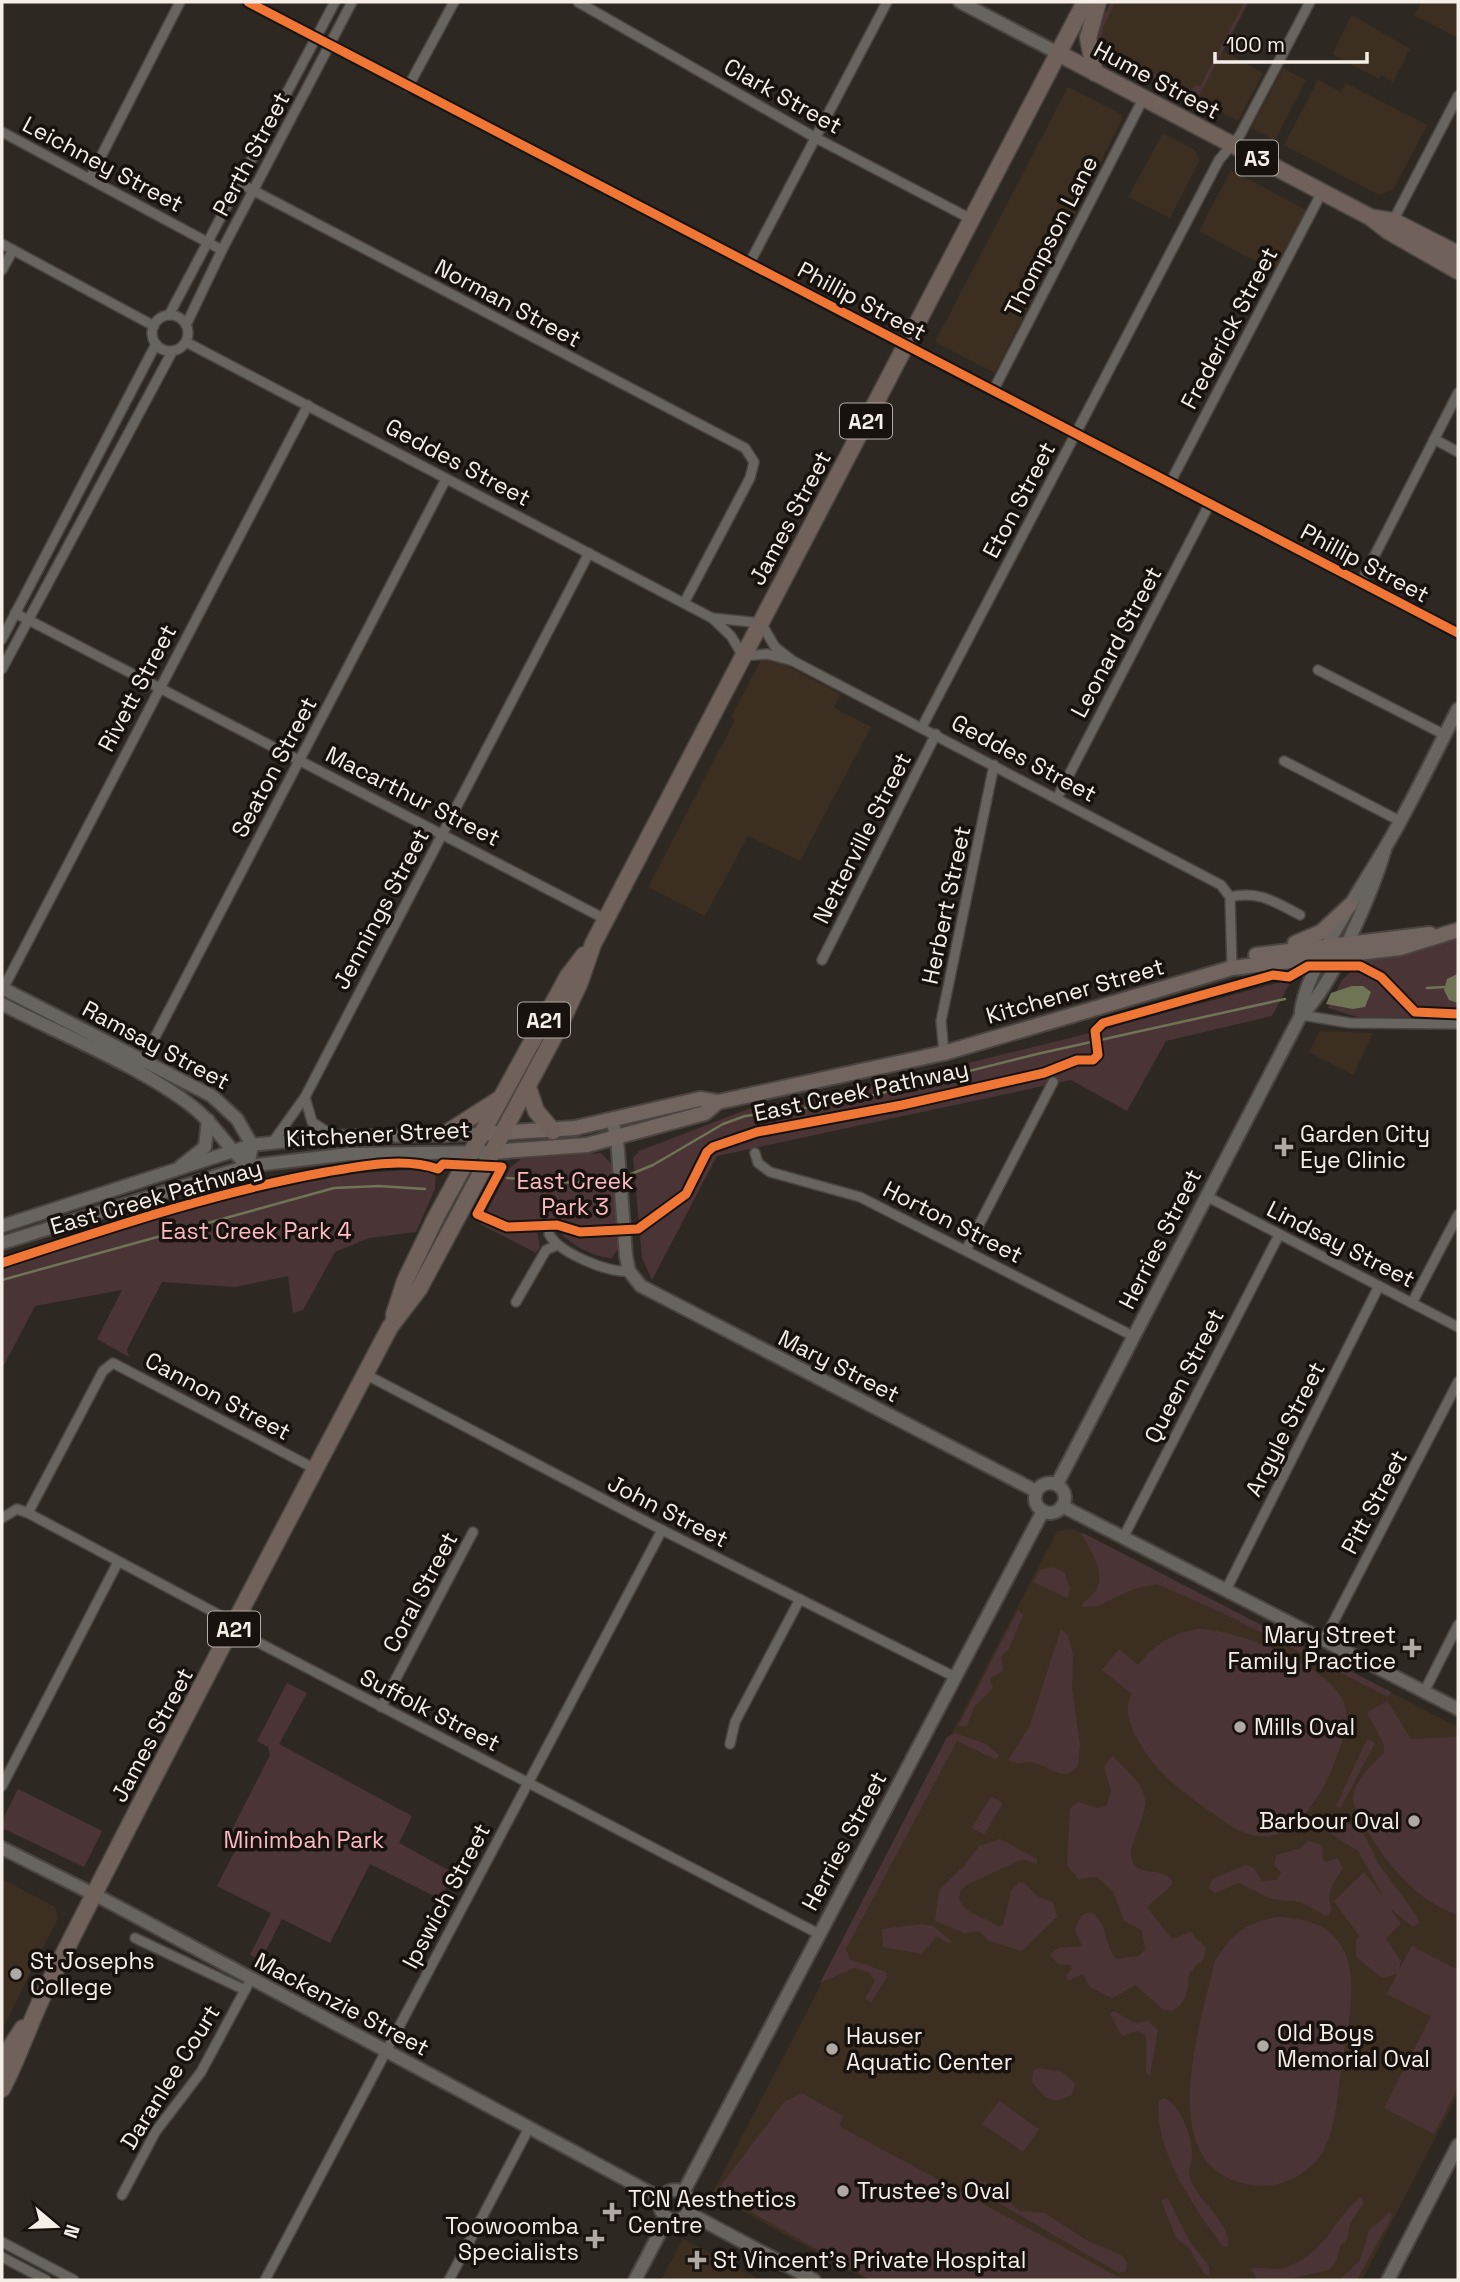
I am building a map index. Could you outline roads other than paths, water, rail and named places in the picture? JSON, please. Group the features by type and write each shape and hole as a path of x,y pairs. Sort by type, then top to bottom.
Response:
{"highway":[{"name":"James Street","path":"2,2089 18,2057 33,2015 94,1894 390,1327 419,1289 528,1087 580,982 605,919 1085,2"},
{"path":"1095,73 1088,37 1098,2"},
{"name":"Hume Street","path":"1058,53 1370,217 1388,231 1458,271"},
{"name":"Hume Street","path":"1370,217 1393,221 1458,254"},
{"name":"James Street","path":"390,1327 405,1282 470,1153 568,976 593,944"},
{"path":"528,1087 536,1111 553,1131"},
{"path":"445,1134 500,1099"},
{"name":"James Street","path":"2,2060 33,2015"}],"main road":[{"name":"Hume Street","path":"960,2 1058,53"},
{"name":"Herries Street","path":"1334,949 1350,905 1365,877 1385,849 1458,709"},
{"name":"Herries Street","path":"1058,1484 1301,1014 1301,1003 1378,874 1385,849"},
{"path":"1232,968 1256,955 1318,934 1350,905"},
{"name":"Kitchener Street","path":"1256,955 1408,946 1452,931"},
{"name":"Kitchener Street","path":"2,1226 252,1145 335,1136 553,1131 701,1099 718,1102 944,1053 1232,968 1334,949"},
{"name":"Ramsay Street","path":"2,989 212,1096 237,1119 252,1145"},
{"name":"Ramsay Street","path":"2,1004 182,1099 208,1120 231,1152 248,1166"},
{"name":"Kitchener Street","path":"2,1243 248,1166 350,1154 470,1153 574,1147 617,1139 705,1113 718,1102"},
{"path":"181,1166 205,1147 208,1120"},
{"path":"612,1120 617,1139 629,1271"},
{"path":"248,1166 252,1145"},
{"path":"80,1200 85,1216"},
{"name":"Mary Street","path":"629,1271 641,1286 657,1296 1036,1491"},
{"path":"1047,1482 1058,1484 1065,1494 1062,1506 1056,1512 1043,1511 1035,1501 1036,1491 1047,1482"},
{"path":"1062,1506 1458,1709"},
{"name":"Herries Street","path":"684,2191 1043,1511"},
{"name":"Mackenzie Street","path":"2,1849 94,1894 248,1984 387,2051 662,2199"},
{"path":"1388,2280 1458,2145"},
{"path":"670,2190 684,2191 690,2199 687,2212 678,2221 667,2219 661,2212 662,2199 670,2190"},
{"path":"687,2212 814,2280"},
{"path":"635,2280 667,2219"}],"street":[{"path":"90,178 180,2"},
{"name":"Phillip Street","path":"248,2 1458,633"},
{"name":"Perth Street","path":"169,315 335,2"},
{"name":"Perth Street","path":"186,325 222,250 352,2"},
{"path":"408,87 454,2"},
{"name":"Clark Street","path":"578,2 816,138 971,219"},
{"path":"749,264 887,2"},
{"name":"Eton Street","path":"922,727 1219,160 1240,135 1310,2"},
{"path":"1393,221 1458,96"},
{"name":"Thompson Lane","path":"993,391 1143,99"},
{"name":"Leichney Street","path":"2,132 222,250"},
{"name":"Norman Street","path":"239,183 745,448 754,462 750,478 684,603"},
{"name":"Frederick Street","path":"1170,483 1322,192"},
{"path":"2,244 153,326"},
{"path":"2,270 13,250"},
{"path":"2,669 120,444 172,352 187,342 186,325 180,318 169,315 153,326"},
{"path":"153,326 152,337 156,344 172,352"},
{"name":"Geddes Street","path":"187,342 712,618 731,636 743,656 767,654 793,661"},
{"path":"2,639 105,437 156,344"},
{"path":"1361,582 1458,393"},
{"name":"Rivett Street","path":"2,989 308,405"},
{"path":"105,437 120,444"},
{"path":"1434,439 1458,452"},
{"name":"Seaton Street","path":"137,1073 446,478"},
{"name":"Leonard Street","path":"1057,797 1210,503"},
{"name":"Jennings Street","path":"272,1143 304,1097 589,553"},
{"name":"Macarthur Street","path":"15,613 605,919"},
{"name":"Geddes Street","path":"712,618 761,623 775,647 793,661 1213,879 1227,890 1230,897"},
{"path":"1318,670 1445,735"},
{"name":"Netterville Street","path":"822,960 936,734"},
{"path":"1284,761 1400,821"},
{"name":"Herbert Street","path":"944,1053 942,1021 994,765"},
{"path":"1232,968 1230,897 1252,893 1261,895 1300,915"},
{"path":"1301,1014 1350,1023 1458,1024"},
{"path":"966,1250 1053,1082"},
{"path":"304,1097 312,1122 335,1136"},
{"name":"Horton Street","path":"755,1153 758,1163 770,1172 860,1197 1133,1336"},
{"name":"Lindsay Street","path":"1206,1196 1458,1327"},
{"path":"1412,1303 1458,1215"},
{"path":"516,1302 546,1250 555,1245 549,1234"},
{"name":"Queen Street","path":"1124,1536 1279,1234"},
{"name":"Mary Street","path":"555,1245 615,1272 629,1271"},
{"name":"Argyle Street","path":"1226,1590 1379,1286"},
{"name":"Cannon Street","path":"28,1513 103,1371 113,1363 317,1470"},
{"name":"John Street","path":"365,1374 662,1530 955,1677"},
{"name":"Pitt Street","path":"1324,1640 1458,1382"},
{"path":"2,1518 17,1509 28,1513"},
{"name":"Suffolk Street","path":"28,1513 225,1618 244,1635 819,1934"},
{"name":"Ipswich Street","path":"265,2280 662,1530"},
{"name":"Coral Street","path":"382,1707 473,1532"},
{"path":"2,1786 118,1562"},
{"path":"730,1744 736,1722 800,1599"},
{"path":"1424,1692 1458,1625"},
{"name":"Mackenzie Street","path":"135,1938 248,1984"},
{"name":"Daranlee Court","path":"122,2195 156,2132 201,2072 248,1984"},
{"path":"449,2280 529,2128"},
{"path":"2,2242 74,2280"},
{"path":"2,2258 46,2280"}],"waterway":[{"path":"1427,988 1444,987"},
{"path":"631,1174 653,1165 723,1124 745,1116 842,1103 1037,1054 1285,999"},
{"path":"507,1178 576,1183 609,1177"},
{"path":"2,1280 334,1188 379,1186 425,1189"}],"place":[{"name":"Garden City Eye Clinic","path":"1284,1147"},
{"name":"Mary Street Family Practice","path":"1412,1648"},
{"name":"Mills Oval","path":"1240,1727"},
{"name":"Barbour Oval","path":"1414,1821"},
{"name":"St Josephs College","path":"16,1974"},
{"name":"Old Boys Memorial Oval","path":"1263,2046"},
{"name":"Hauser Aquatic Center","path":"832,2049"},
{"name":"Trustee's Oval","path":"843,2191"},
{"name":"TCN Aesthetics Centre","path":"612,2212"},
{"name":"Toowoomba Specialists","path":"595,2239"},
{"name":"St Vincent's Private Hospital","path":"697,2260"}],"park label":[{"name":"East Creek Park 3","path":"575,1194"},
{"name":"East Creek Park 4","path":"256,1231"},
{"name":"Minimbah Park","path":"304,1840"}]}
